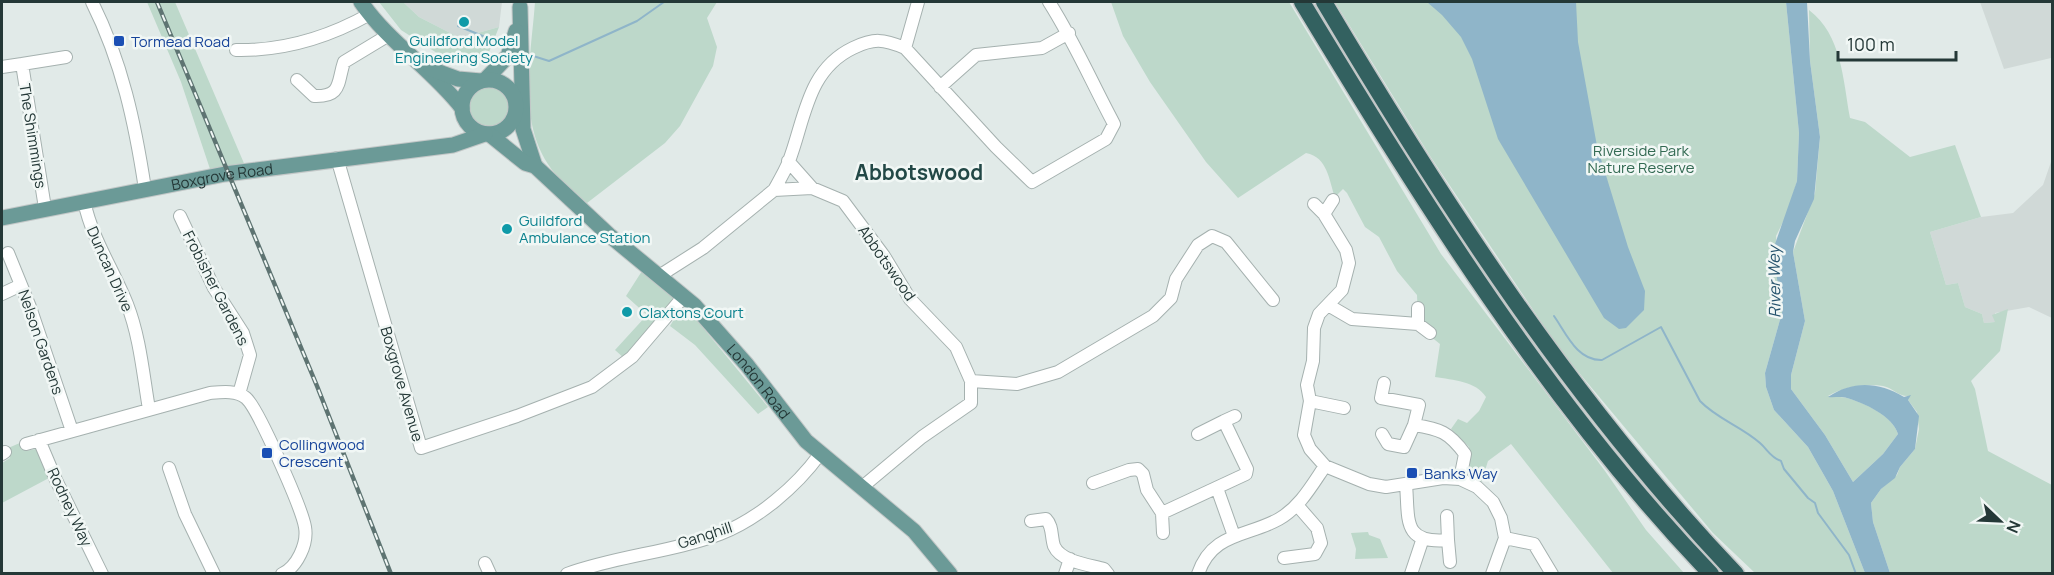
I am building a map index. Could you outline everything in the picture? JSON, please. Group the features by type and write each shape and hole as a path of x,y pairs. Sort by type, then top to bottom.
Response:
{"highway":[{"path":"1302,2 1408,174 1522,343 1593,438 1659,517 1711,573"},
{"path":"1324,2 1432,176 1541,339 1643,470 1736,573"}],"main road":[{"path":"442,144 456,132 467,91 483,81 503,63 512,48 520,4"},
{"path":"520,4 517,61 512,93 518,121 523,129 535,166"},
{"path":"520,4 523,129"},
{"path":"365,8 387,36 426,66 463,112 474,130 487,134 525,163 535,166"},
{"path":"426,66 458,79 498,82 512,93"},
{"path":"487,134 508,126 516,108"},
{"name":"Boxgrove Road","path":"2,218 231,173 442,144 453,145 487,134"},
{"name":"London Road","path":"535,166 559,190 684,296 733,348 806,441 914,531 950,573"}],"street":[{"path":"92,2 115,51 124,80 145,189"},
{"path":"905,48 918,2"},
{"path":"659,276 703,248 774,190 788,162 803,112 826,66 869,40 888,41 905,48 1032,182 1106,139 1114,124 1086,72 1069,33 1049,2"},
{"path":"236,50 258,50 304,42 344,28 365,8"},
{"path":"940,87 976,55 1042,48 1069,33"},
{"path":"297,80 314,96 325,97 334,93 341,81 344,62 387,36"},
{"name":"The Shimmings","path":"2,67 66,57"},
{"name":"The Shimmings","path":"22,64 45,208"},
{"name":"Boxgrove Avenue","path":"337,158 421,448 517,416 592,387 632,357 684,296"},
{"name":"Abbotswood","path":"788,162 812,188 843,201 884,256 910,299 957,347 971,381"},
{"name":"Abbotswood","path":"774,190 812,188"},
{"path":"1324,214 1333,200"},
{"name":"Duncan Drive","path":"84,201 94,237 127,303 135,327 149,409"},
{"path":"1314,204 1324,214 1346,250 1349,263 1348,278 1342,290 1319,314 1314,327 1313,361 1307,385 1310,400 1304,435 1310,450 1325,466 1369,484 1386,487 1443,477 1460,479 1477,487 1493,502 1502,518 1505,538 1492,573"},
{"name":"Frobisher Gardens","path":"180,216 214,288 243,333 250,355 239,394"},
{"path":"861,488 922,437 971,403 971,381 1017,384 1058,372 1153,316 1171,298 1176,279 1198,245 1212,236 1226,242 1273,300"},
{"name":"Nelson Gardens","path":"8,254 72,431"},
{"path":"2,294 21,285"},
{"path":"1328,304 1352,319 1418,324 1430,333"},
{"path":"1418,308 1418,324"},
{"path":"1384,383 1381,398 1419,405 1406,446 1385,439"},
{"path":"26,444 210,393 239,394 252,406 289,483 306,529 302,550 290,570 282,573"},
{"path":"1310,400 1344,408"},
{"path":"1162,513 1244,477 1247,469 1230,418 1198,434"},
{"path":"1414,425 1436,429 1453,437 1465,454 1460,479"},
{"name":"Rodney Way","path":"39,440 102,573"},
{"name":"Ganghill","path":"567,573 591,565 719,535 747,521 783,494 820,454"},
{"path":"1198,573 1209,552 1219,542 1281,518 1297,505 1325,466"},
{"path":"169,468 185,514 214,573"},
{"path":"1093,483 1138,469 1162,513 1163,533"},
{"path":"1406,484 1411,529 1422,541 1448,540"},
{"path":"1218,488 1234,536"},
{"path":"1284,558 1315,554 1321,543 1317,528 1297,505"},
{"path":"1447,516 1450,562"},
{"path":"1031,520 1046,519 1050,523 1055,547 1070,559 1104,569 1108,573"},
{"path":"1505,538 1534,544 1552,573"},
{"path":"1411,573 1422,541"},
{"path":"1065,573 1070,559"}],"shaded area":[{"name":"Guildford Model Engineering Society","path":"403,2 502,2 499,27 460,38 419,17"},
{"path":"1980,2 2052,2 2052,61 2051,58 2004,69"},
{"path":"2052,159 2052,318 2029,307 1995,313 1995,322 1984,323 1982,314 1965,307 1958,283 1946,285 1930,232 1981,217 2013,213 2043,185"}],"green space":[{"path":"147,2 175,2 246,168 211,172 181,82"},
{"path":"379,2 403,2 419,17 460,38 499,27 487,57 451,62 401,30"},
{"path":"535,2 717,2 707,18 717,47 713,66 680,126 665,143 587,203 560,179 546,160 536,140 529,95"},
{"path":"1111,2 1289,2 1441,254 1605,471 1646,530 1684,573 1613,573 1511,444 1488,461 1481,483 1469,476 1469,447 1451,429 1458,419 1467,423 1479,411 1486,397 1470,384 1435,377 1440,344 1425,332 1418,320 1417,295 1397,271 1379,237 1365,227 1347,193 1343,189 1335,197 1323,164 1313,155 1306,153 1238,198 1206,162 1150,82 1123,36"},
{"name":"Riverside Park Nature Reserve","path":"1335,2 1786,2 1799,133 1797,181 1787,214 1776,236 1783,309 1765,373 1766,387 1774,410 1808,447 1833,491 1865,573 1755,573 1713,533 1560,350 1430,156"},
{"path":"1809,10 1820,20 1835,45 1843,74 1850,118 1865,122 1910,157 1955,145 1981,217 1930,232 1946,285 1958,283 1965,307 1982,314 1984,323 1995,322 1992,315 2008,309 2000,351 1971,381 1975,389 1988,451 2052,485 2052,573 1890,573 1873,522 1871,503 1881,489 1897,475 1900,467 1915,449 1919,429 1917,412 1908,400 1909,396 1883,386 1862,385 1828,396 1847,398 1870,407 1890,421 1898,434 1883,454 1853,482 1825,435 1791,389 1791,375 1805,321 1793,252 1815,193 1820,137 1810,61"},
{"path":"491,85 506,92 513,107 506,122 491,129 476,122 469,107 476,92"},
{"path":"642,271 675,299 625,359 615,350 647,315 626,296"},
{"path":"684,303 704,315 700,324 768,407 758,414 695,345 670,326"},
{"path":"22,442 26,451 36,449 49,478 2,503 2,463 10,458 6,449"},
{"path":"1368,532 1369,535 1380,539 1388,558 1355,559 1356,549 1351,533"}],"water":[{"path":"1427,2 1576,2 1578,42 1597,146 1628,247 1645,291 1644,310 1626,328 1619,329 1604,318 1498,139 1472,59 1461,37"},
{"path":"1786,2 1807,2 1810,61 1820,137 1814,199 1795,241 1793,252 1805,321 1791,375 1791,389 1825,435 1853,482 1883,454 1898,434 1890,421 1869,407 1845,397 1828,397 1847,388 1866,385 1885,388 1904,397 1911,395 1908,400 1919,416 1915,449 1900,467 1895,478 1881,489 1871,503 1873,522 1890,573 1865,573 1833,491 1808,447 1774,410 1766,387 1765,373 1783,309 1774,263 1774,247 1797,181 1799,133"}],"waterway":[{"path":"527,54 549,61 637,21 664,2"},
{"path":"458,26 505,45"},
{"path":"1554,316 1579,351 1593,359 1602,360 1661,327 1700,401 1714,413 1753,437 1781,461 1784,469 1808,498 1815,503 1818,513 1849,555 1856,574"}],"railway":[{"path":"157,2 317,386 391,574"}],"place":[{"name":"Guildford Model Engineering Society","path":"464,22"},
{"name":"Tormead Road","path":"119,41"},
{"name":"Guildford Ambulance Station","path":"507,229"},
{"name":"Claxtons Court","path":"627,312"},
{"name":"Collingwood Crescent","path":"267,453"},
{"name":"Banks Way","path":"1412,473"}],"district":[{"name":"Abbotswood","path":"919,172"}],"water label":[{"name":"River Wey","path":"1774,282"}]}
